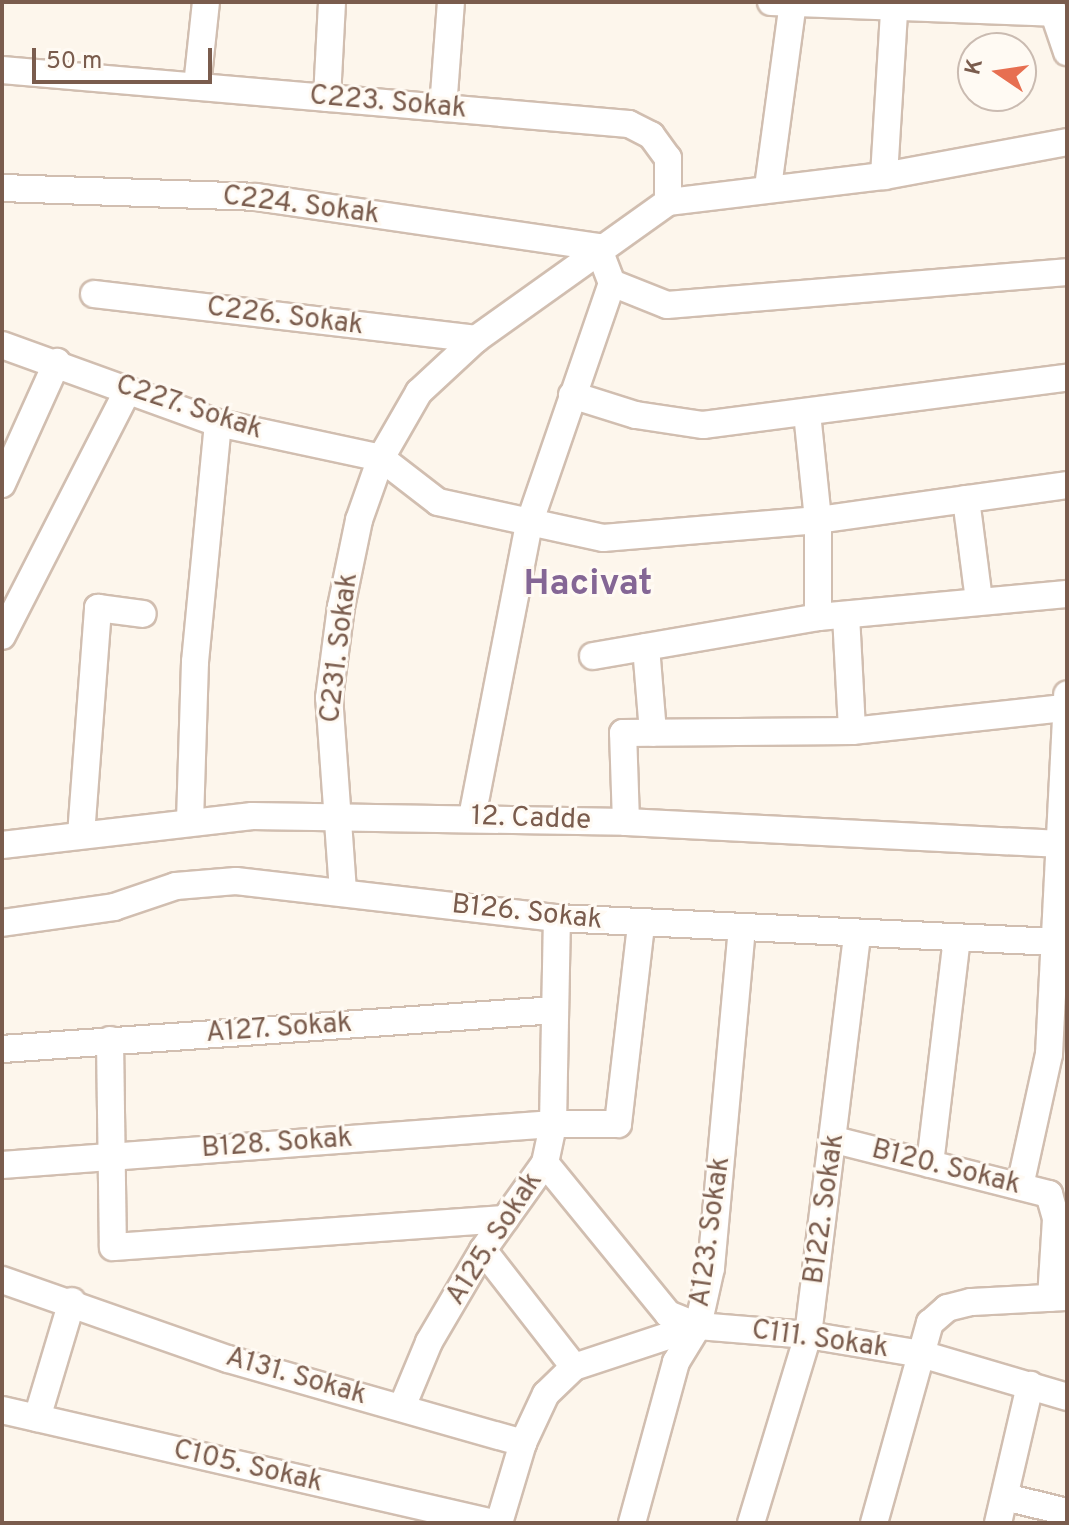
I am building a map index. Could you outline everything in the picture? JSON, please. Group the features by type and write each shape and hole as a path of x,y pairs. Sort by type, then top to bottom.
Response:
{"street":[{"path":"197,86 206,2"},
{"path":"327,98 332,2"},
{"path":"443,108 451,2"},
{"path":"768,187 786,3 894,11 1052,7 1067,52"},
{"path":"884,176 894,11"},
{"name":"C223. Sokak","path":"2,70 629,124 651,135 668,158 668,202"},
{"path":"668,202 768,187 884,176 1067,142"},
{"name":"C224. Sokak","path":"2,188 256,197 598,247"},
{"name":"C231. Sokak","path":"343,891 334,819 329,698 359,520 381,458 419,392 476,339 598,247 668,202"},
{"path":"472,817 529,524 612,283 598,247"},
{"path":"612,283 667,305 1067,272"},
{"name":"C226. Sokak","path":"94,294 476,339"},
{"name":"C227. Sokak","path":"2,345 57,362 218,423 381,458"},
{"path":"4,478 57,362"},
{"path":"572,395 636,415 703,425 1067,378"},
{"path":"2,636 128,390"},
{"path":"807,413 818,520 818,617"},
{"path":"190,821 195,662 218,423"},
{"path":"381,458 438,502 603,538 818,520 1067,485"},
{"path":"966,499 979,601"},
{"path":"593,656 818,617 1067,594"},
{"path":"81,835 98,608 143,614"},
{"path":"846,615 852,731"},
{"path":"646,647 653,733"},
{"path":"626,822 623,733 852,731 1066,700 1057,942 1058,1056 1020,1186"},
{"name":"12. Cadde","path":"2,845 252,816 334,819 472,817 626,822 1061,844"},
{"name":"B126. Sokak","path":"2,923 114,907 176,886 236,881 557,918 742,930 1057,942"},
{"name":"A125. Sokak","path":"402,1407 429,1342 483,1250 545,1163 553,1124 557,918"},
{"name":"B128. Sokak","path":"2,1165 553,1124 618,1124 641,924"},
{"name":"A123. Sokak","path":"632,1523 676,1362 698,1326 711,1268 742,930"},
{"name":"B122. Sokak","path":"751,1523 808,1335 835,1140 857,935"},
{"path":"930,1164 957,939"},
{"name":"A127. Sokak","path":"2,1049 555,1010"},
{"path":"110,1040 113,1247 505,1219"},
{"name":"B120. Sokak","path":"835,1140 1049,1194 1056,1219 1059,1298"},
{"name":"C111. Sokak","path":"545,1163 648,1295 668,1314 698,1326 808,1335 921,1354 1067,1397"},
{"path":"483,1250 574,1367"},
{"name":"A131. Sokak","path":"2,1280 72,1301 228,1359 523,1443"},
{"path":"874,1523 930,1323 947,1308 1059,1298"},
{"path":"37,1418 72,1301"},
{"path":"496,1523 523,1443 546,1394 574,1367 698,1326"},
{"path":"998,1523 1030,1385"},
{"name":"C105. Sokak","path":"2,1410 496,1523"},
{"path":"1005,1497 1067,1512"}],"district":[{"name":"Hacivat","path":"588,586"}]}
